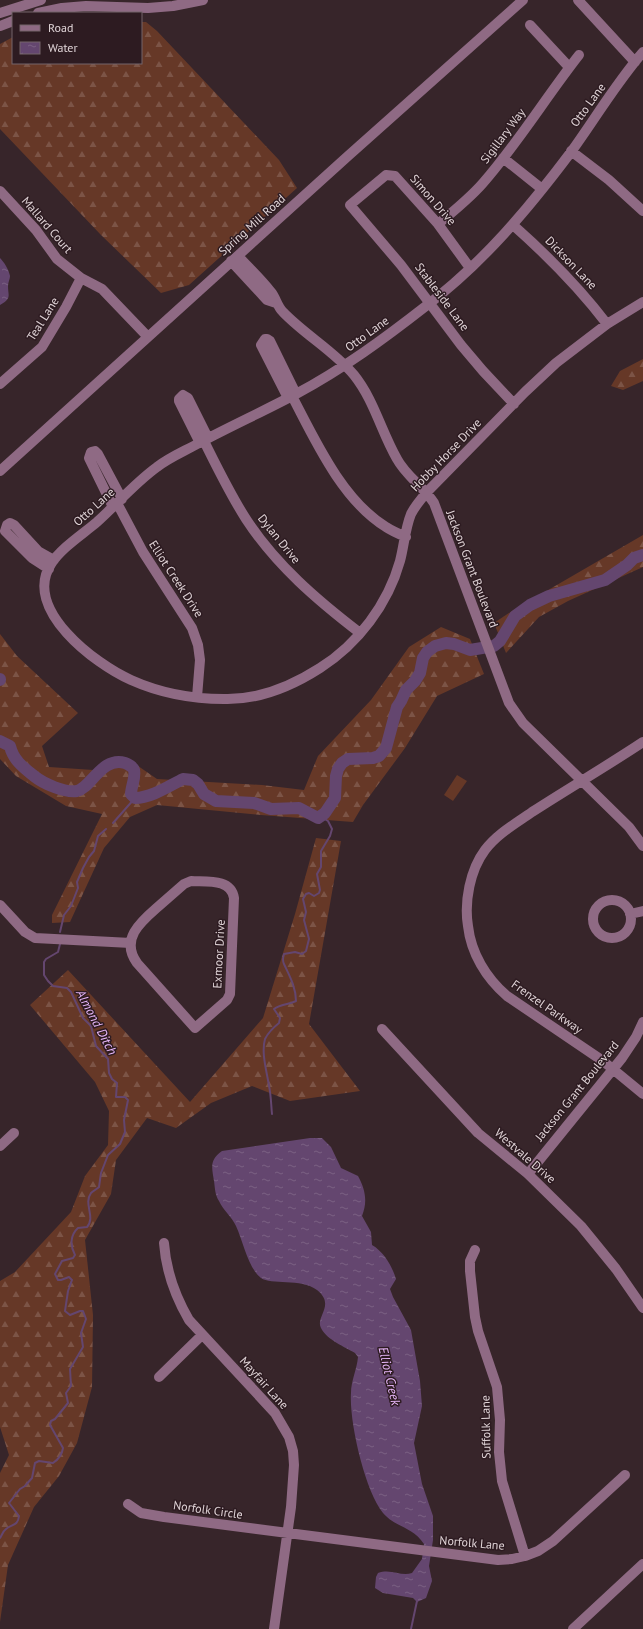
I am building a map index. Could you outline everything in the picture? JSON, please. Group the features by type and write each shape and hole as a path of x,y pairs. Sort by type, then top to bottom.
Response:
{"street":[{"path":"0,13 41,0"},
{"path":"43,12 62,8 86,6 148,8 173,6 203,0"},
{"name":"Spring Mill Road","path":"0,471 523,0"},
{"path":"578,0 635,62"},
{"path":"0,26 12,21"},
{"path":"530,25 569,67"},
{"name":"Otto Lane","path":"52,564 159,465 204,440 292,396 344,366 430,304 470,268 513,225 571,151 643,52"},
{"name":"Sigillary Way","path":"438,224 483,183 579,55"},
{"path":"571,151 609,180 643,211"},
{"path":"503,158 542,189"},
{"name":"Simon Drive","path":"350,205 386,175 395,176 438,224 470,268"},
{"name":"Mallard Court","path":"0,191 36,230 57,259 81,278 102,289 148,337"},
{"name":"Stableside Lane","path":"350,205 401,265 483,371 514,404"},
{"name":"Dickson Lane","path":"513,225 562,269 607,324"},
{"name":"Jackson Grant Boulevard","path":"235,258 272,294 276,303 305,332 333,354 353,374 366,392 397,460 407,473 427,492 434,503 496,671 510,703 523,723 629,827 643,846"},
{"name":"Teal Lane","path":"0,384 42,347 66,307 81,278"},
{"name":"Hobby Horse Drive","path":"52,564 44,585 44,593 50,611 58,623 82,647 101,662 128,679 167,693 226,700 271,692 286,687 328,663 346,648 376,612 389,590 400,562 410,518 427,492 556,363 607,324 643,302"},
{"path":"292,396 270,341 267,339 262,342 261,345 292,396 323,455 346,488 375,520 387,528 406,537"},
{"name":"Dylan Drive","path":"204,440 235,501 260,539 280,563 312,595 360,633"},
{"name":"Elliot Creek Drive","path":"117,503 143,552 192,628 198,645 200,660 197,697"},
{"path":"10,523 14,525 52,564 32,558 6,531 5,527 10,523"},
{"name":"Frenzel Parkway","path":"643,742 502,832 484,851 472,876 467,922 471,943 476,956 482,968 497,988 613,1069 643,1094"},
{"name":"Exmoor Drive","path":"186,882 222,883 229,886 233,891 234,900 230,994 226,1000 195,1028 137,963 131,952 131,943 133,932 138,925 186,882"},
{"path":"0,904 25,932 35,938 131,943"},
{"path":"630,914 643,910"},
{"name":"Jackson Grant Boulevard","path":"528,1174 613,1069 636,1037 643,1022"},
{"name":"Westvale Drive","path":"382,1029 478,1133 528,1174 565,1210 596,1244 616,1269 643,1308"},
{"path":"0,1146 14,1133"},
{"name":"Mayfair Lane","path":"164,1243 165,1259 170,1281 179,1304 189,1320 202,1335 276,1413 289,1437 293,1451 294,1465 291,1507 274,1629"},
{"name":"Suffolk Lane","path":"475,1250 470,1261 470,1271 475,1318 478,1331 498,1387 500,1420 498,1452 502,1481 525,1556"},
{"path":"159,1377 202,1335"},
{"name":"Norfolk Lane","path":"287,1534 498,1560 512,1559 538,1551 553,1541 625,1475"},
{"name":"Norfolk Circle","path":"128,1504 145,1514 287,1534"},
{"path":"573,1629 643,1564"}],"green space":[{"path":"142,22 146,22 157,31 279,160 297,188 189,285 161,293 101,235 0,129 0,44 12,38 12,64 142,64"},
{"path":"643,359 643,381 623,390 611,386 620,371"},
{"path":"643,535 643,567 568,601 539,617 506,653 494,623"},
{"path":"441,627 470,639 484,674 437,696 405,748 363,805 353,822 157,805 130,817 104,848 70,922 52,923 52,915 102,814 66,806 16,776 0,759 0,634 17,656 78,713 42,746 49,767 93,770 125,757 157,779 262,785 304,790 318,756 371,700 409,647"},
{"path":"457,775 467,781 453,801 444,795"},
{"path":"316,838 341,841 309,1024 360,1091 290,1101 252,1086 211,1103 176,1128 147,1118 116,1160 111,1194 85,1240 93,1315 92,1387 77,1443 59,1476 34,1507 8,1565 0,1622 0,1473 9,1455 0,1427 0,1281 15,1272 71,1212 85,1176 108,1145 109,1111 95,1082 30,1005 68,970 190,1102 263,1018 295,914"}],"water":[{"path":"0,258 9,271 10,276 8,285 8,299 0,305"},
{"path":"310,1138 322,1138 331,1147 341,1168 358,1176 365,1195 365,1205 362,1216 371,1232 372,1245 384,1255 392,1269 396,1279 390,1289 411,1330 420,1381 422,1406 414,1443 422,1484 433,1516 433,1540 429,1566 432,1581 426,1598 417,1602 413,1598 383,1593 375,1588 378,1573 387,1571 404,1574 412,1573 422,1559 424,1544 409,1530 393,1522 383,1513 376,1503 364,1473 351,1406 351,1388 358,1357 355,1353 332,1340 321,1328 320,1324 325,1301 317,1290 303,1284 266,1280 256,1274 249,1261 236,1226 216,1194 212,1164 218,1154 222,1151"}],"waterway":[{"path":"0,741 10,746 16,760 34,776 49,785 67,791 77,791 82,789 103,768 117,762 126,763 133,769 134,776 131,794 135,798 154,794 183,779 193,780 198,784 204,794 216,801 254,803 271,809 299,808 318,818 325,813 335,798 336,776 342,763 348,759 373,758 379,756 386,748 397,707 406,690 415,681 420,673 423,658 427,652 435,646 446,643 454,644 470,650 494,646 500,641 515,616 530,605 549,596 605,580 627,565 634,558 643,555"},
{"name":"Almond Ditch","path":"113,823 135,798"},
{"path":"272,1114 264,1056 264,1044 265,1039 273,1028 279,1023 280,1018 274,1009 296,1001 294,986 283,963 283,959 284,954 295,952 302,954 306,951 309,939 304,920 306,912 303,899 306,894 309,893 314,896 319,893 320,890 317,874 321,867 321,851 330,836 332,829 328,821 321,817"},
{"name":"Almond Ditch","path":"60,932 64,915 71,906 78,888 77,882 83,868 94,851 98,836 106,829"},
{"name":"Almond Ditch","path":"0,1538 8,1527 17,1522 19,1516 9,1503 20,1489 32,1478 35,1463 39,1461 53,1463 62,1453 63,1448 50,1425 51,1421 55,1419 68,1403 66,1393 71,1386 70,1369 83,1347 81,1333 86,1319 83,1311 70,1315 65,1311 68,1291 72,1280 69,1277 58,1280 55,1274 62,1261 73,1258 75,1255 72,1248 73,1234 78,1228 87,1227 90,1219 88,1202 89,1197 91,1193 99,1187 101,1173 108,1155 120,1144 125,1132 124,1120 128,1100 125,1097 116,1097 117,1083 112,1079 109,1073 108,1059 96,1046 91,1026 83,1018 71,992 67,988 53,986 44,975 44,962 46,959 58,952 60,944"},
{"name":"Elliot Creek","path":"411,1629 417,1601"}]}
